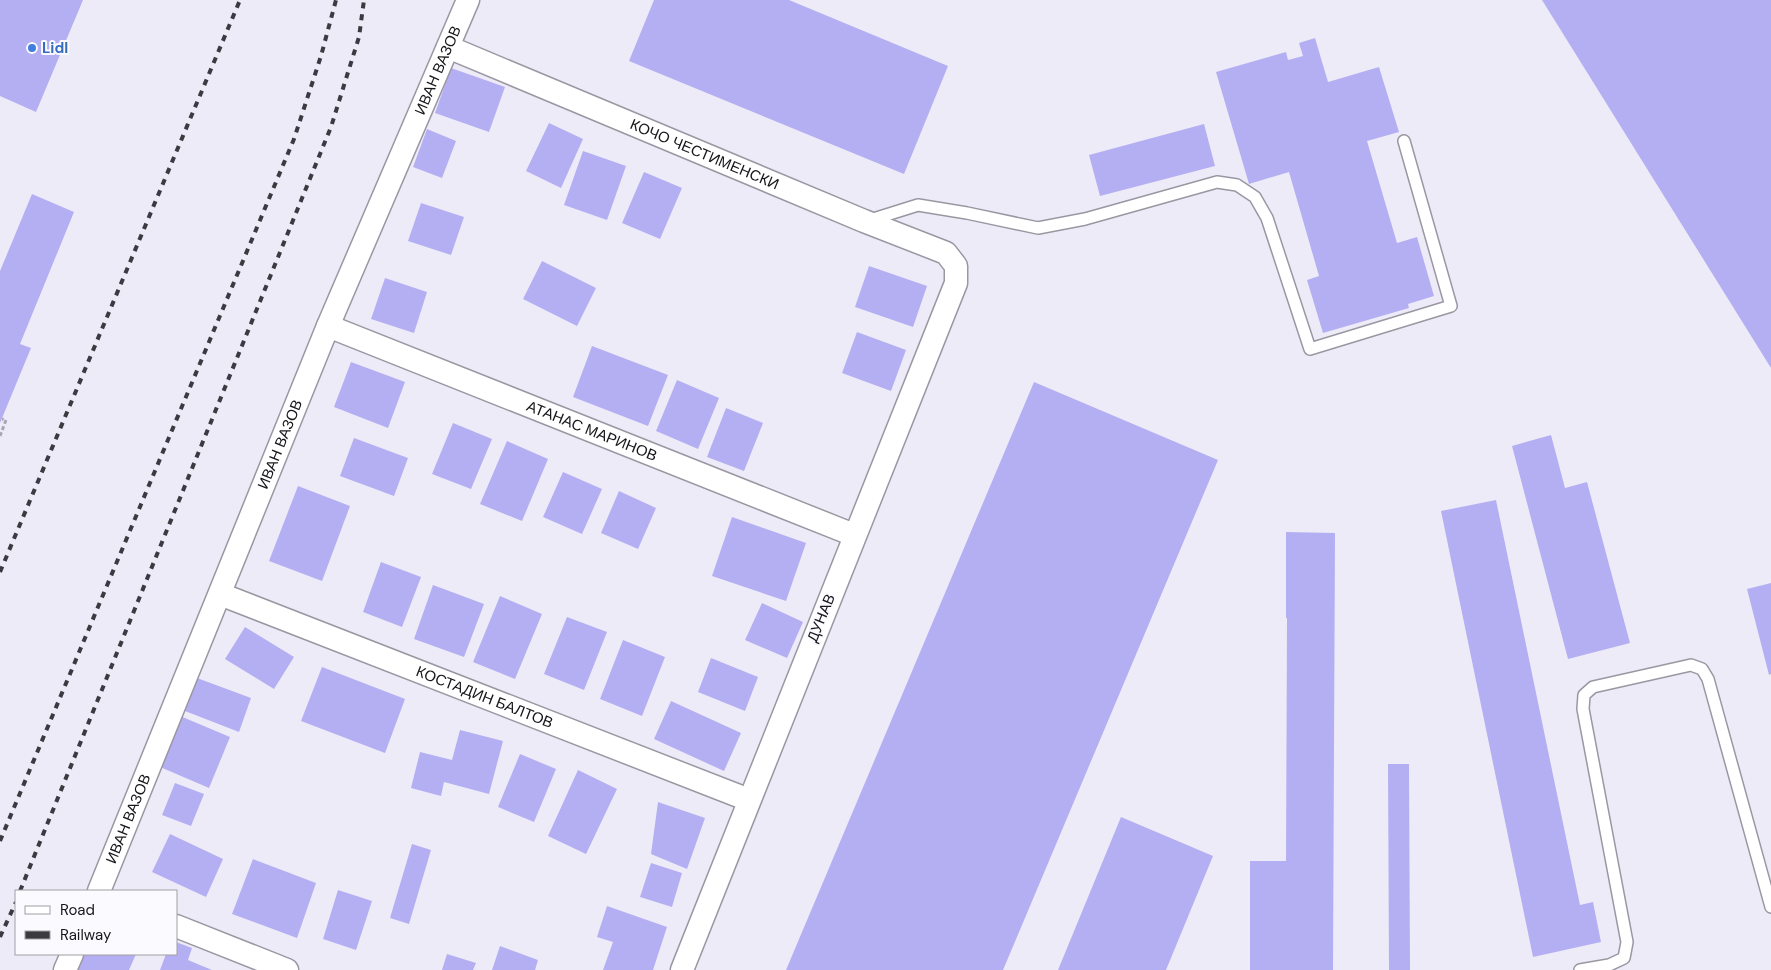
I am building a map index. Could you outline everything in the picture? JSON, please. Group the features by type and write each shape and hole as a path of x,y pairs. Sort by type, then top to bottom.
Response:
{"street":[{"name":"ИВАН ВАЗОВ","path":"99,890 328,326 468,0"},
{"name":"КОЧО ЧЕСТИМЕНСКИ","path":"448,47 864,221 946,253 956,266"},
{"name":"ДУНАВ","path":"682,970 956,283 956,266"},
{"name":"АТАНАС МАРИНОВ","path":"328,326 854,535"},
{"name":"КОСТАДИН БАЛТОВ","path":"220,594 749,800"},
{"path":"178,927 287,970"},
{"path":"65,970 72,955"}],"lane":[{"path":"864,221 918,205 1038,228 1085,219 1217,182 1237,185 1255,197 1267,218 1310,349 1451,306 1404,141"},
{"path":"1580,970 1609,965 1624,958 1627,942 1583,709 1584,695 1593,687 1692,665 1702,668 1708,679 1771,908"}],"path":[{"path":"0,436 6,420 2,419"}],"building":[{"name":"Lidl","path":"0,0 83,0 36,112 0,96"},
{"path":"654,0 789,0 948,66 904,174 629,61"},
{"path":"1542,0 1771,0 1771,368"},
{"path":"1315,38 1328,82 1379,67 1399,132 1367,141 1397,243 1417,237 1434,296 1408,304 1409,308 1323,333 1307,280 1319,276 1289,172 1249,184 1216,72 1286,52 1288,60 1303,56 1299,43"},
{"path":"451,68 505,87 489,132 435,113"},
{"path":"549,123 583,139 561,188 526,171"},
{"path":"1204,124 1215,166 1100,196 1089,155"},
{"path":"427,129 456,141 442,178 413,167"},
{"path":"583,151 626,166 607,220 564,205"},
{"path":"644,172 682,188 660,239 622,223"},
{"path":"32,194 74,212 20,344 31,348 0,423 0,271"},
{"path":"421,203 464,217 451,255 408,241"},
{"path":"542,261 596,288 577,326 523,299"},
{"path":"869,266 927,286 913,327 855,307"},
{"path":"385,278 427,292 414,333 371,319"},
{"path":"857,332 906,350 891,391 842,373"},
{"path":"592,346 668,375 648,426 573,397"},
{"path":"351,362 405,382 388,428 334,407"},
{"path":"677,380 719,398 698,449 656,431"},
{"path":"1034,382 1218,460 1003,970 786,970"},
{"path":"726,408 763,423 744,471 707,457"},
{"path":"453,423 492,439 471,489 432,474"},
{"path":"1551,435 1565,488 1587,482 1630,643 1568,659 1512,446"},
{"path":"354,438 408,458 394,496 340,476"},
{"path":"507,441 548,459 522,521 480,504"},
{"path":"563,472 602,489 582,534 543,517"},
{"path":"298,486 350,506 322,581 269,561"},
{"path":"619,491 656,508 638,549 601,533"},
{"path":"1496,500 1580,905 1593,902 1601,942 1533,957 1441,511"},
{"path":"732,517 806,543 786,601 712,576"},
{"path":"1286,532 1335,533 1333,970 1250,970 1250,861 1286,861"},
{"path":"381,562 421,577 402,627 363,612"},
{"path":"1771,583 1771,674 1769,675 1747,589"},
{"path":"433,585 484,604 464,657 414,639"},
{"path":"500,596 542,614 515,679 473,662"},
{"path":"762,603 803,622 787,658 745,640"},
{"path":"567,617 607,632 584,690 544,674"},
{"path":"245,627 294,657 274,689 225,659"},
{"path":"623,640 665,657 642,716 600,699"},
{"path":"711,658 758,677 745,711 698,692"},
{"path":"322,667 405,699 385,753 301,721"},
{"path":"197,678 251,698 239,732 185,711"},
{"path":"671,701 741,733 724,771 654,739"},
{"path":"180,716 230,737 209,788 160,767"},
{"path":"460,730 503,741 489,794 444,782 441,796 411,788 420,752 452,760"},
{"path":"520,754 556,769 534,822 498,807"},
{"path":"1388,764 1409,764 1410,970 1389,970"},
{"path":"578,770 617,789 586,854 548,836"},
{"path":"175,783 204,794 191,826 162,815"},
{"path":"658,802 705,818 687,869 651,854"},
{"path":"1121,817 1213,856 1166,970 1058,970"},
{"path":"170,834 223,859 206,897 152,872"},
{"path":"412,844 431,850 409,924 390,918"},
{"path":"253,859 316,883 297,938 232,914"},
{"path":"651,863 682,873 672,907 640,897"},
{"path":"338,890 372,901 356,950 323,939"},
{"path":"607,906 667,927 653,970 603,970 613,942 597,937"},
{"path":"178,943 192,948 188,960 212,970 160,970 166,955 178,955"},
{"path":"500,946 538,960 535,970 492,970"},
{"path":"447,954 476,963 473,970 442,970"},
{"path":"84,955 136,955 129,970 78,970"}],"railway":[{"path":"0,572 240,0"},
{"path":"0,841 294,139 321,56 336,0"},
{"path":"20,890 331,127 359,37 364,0"},
{"path":"0,937 15,904"}],"place":[{"name":"Lidl","path":"32,48"}]}
